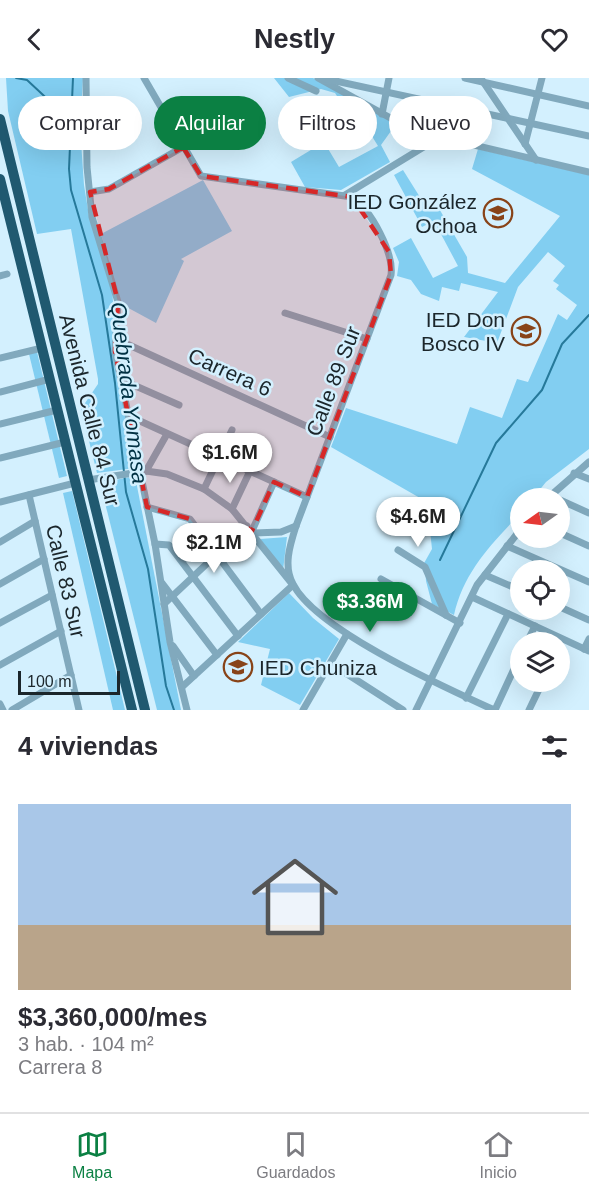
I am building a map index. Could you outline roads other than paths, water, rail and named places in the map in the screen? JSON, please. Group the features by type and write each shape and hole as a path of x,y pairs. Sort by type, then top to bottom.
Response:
{"highway":[{"name":"Avenida Calle 84 Sur","path":"0,120 145,710"},
{"name":"Avenida Calle 84 Sur","path":"0,179 132,710"}],"street":[{"path":"86,78 92,217 118,302 115,351 155,544 170,642 187,710"},
{"path":"144,78 154,96"},
{"path":"288,78 316,91"},
{"path":"320,78 589,136"},
{"path":"320,78 389,118"},
{"path":"381,114 389,78"},
{"path":"465,78 589,106"},
{"path":"525,144 542,78"},
{"path":"482,80 536,160"},
{"path":"492,149 589,172"},
{"path":"90,192 109,189 178,150"},
{"path":"185,150 201,176 349,196 420,150"},
{"name":"Calle 89 Sur","path":"349,196 366,213 391,259 391,275 296,526 288,554 289,574 293,585 301,595 347,634 431,682 485,708 494,710"},
{"path":"285,313 367,339"},
{"name":"Carrera 6","path":"116,339 330,437"},
{"path":"0,358 42,348"},
{"path":"0,392 50,379"},
{"path":"122,380 179,405"},
{"path":"0,424 57,410"},
{"path":"129,416 307,497"},
{"path":"204,489 232,430"},
{"path":"139,471 167,434"},
{"path":"0,458 65,442"},
{"path":"561,488 574,473 589,462"},
{"path":"88,480 139,471 167,474 204,489 232,509 293,585 182,687"},
{"path":"232,509 250,471"},
{"path":"574,473 589,479"},
{"path":"164,604 217,554 249,529 274,482"},
{"path":"0,502 75,483"},
{"name":"Calle 83 Sur","path":"29,495 78,710"},
{"path":"570,505 589,513"},
{"path":"147,507 190,519 261,615"},
{"path":"0,542 35,521"},
{"path":"249,529 281,532 296,526"},
{"path":"570,537 589,546"},
{"path":"416,710 472,597 485,575 510,542"},
{"path":"155,544 170,545 238,636"},
{"path":"507,546 589,582"},
{"path":"398,550 425,567 446,616"},
{"path":"0,585 44,559"},
{"path":"485,575 510,586"},
{"path":"381,579 460,623"},
{"path":"161,581 217,655"},
{"path":"0,624 52,595"},
{"path":"472,597 545,632"},
{"path":"570,611 589,620"},
{"path":"466,698 508,614"},
{"path":"532,632 535,626"},
{"path":"0,665 61,631"},
{"path":"303,710 347,634"},
{"path":"570,645 587,650 589,639"},
{"path":"170,642 194,676"},
{"path":"344,672 403,710"},
{"path":"12,710 71,675"},
{"path":"494,710 510,677"},
{"path":"529,710 538,692"}],"waterway":[{"path":"16,78 27,80 44,96"},
{"name":"Quebrada Yomasa","path":"73,78 69,169 71,190 102,295 115,383 126,492 148,569 166,686 174,710"},
{"path":"440,560 496,443 542,390 562,344 589,315"}],"place":[{"name":"IED González Ochoa","path":"498,213"},
{"name":"IED Don Bosco IV","path":"526,331"},
{"name":"IED Chuniza","path":"238,667"}]}
